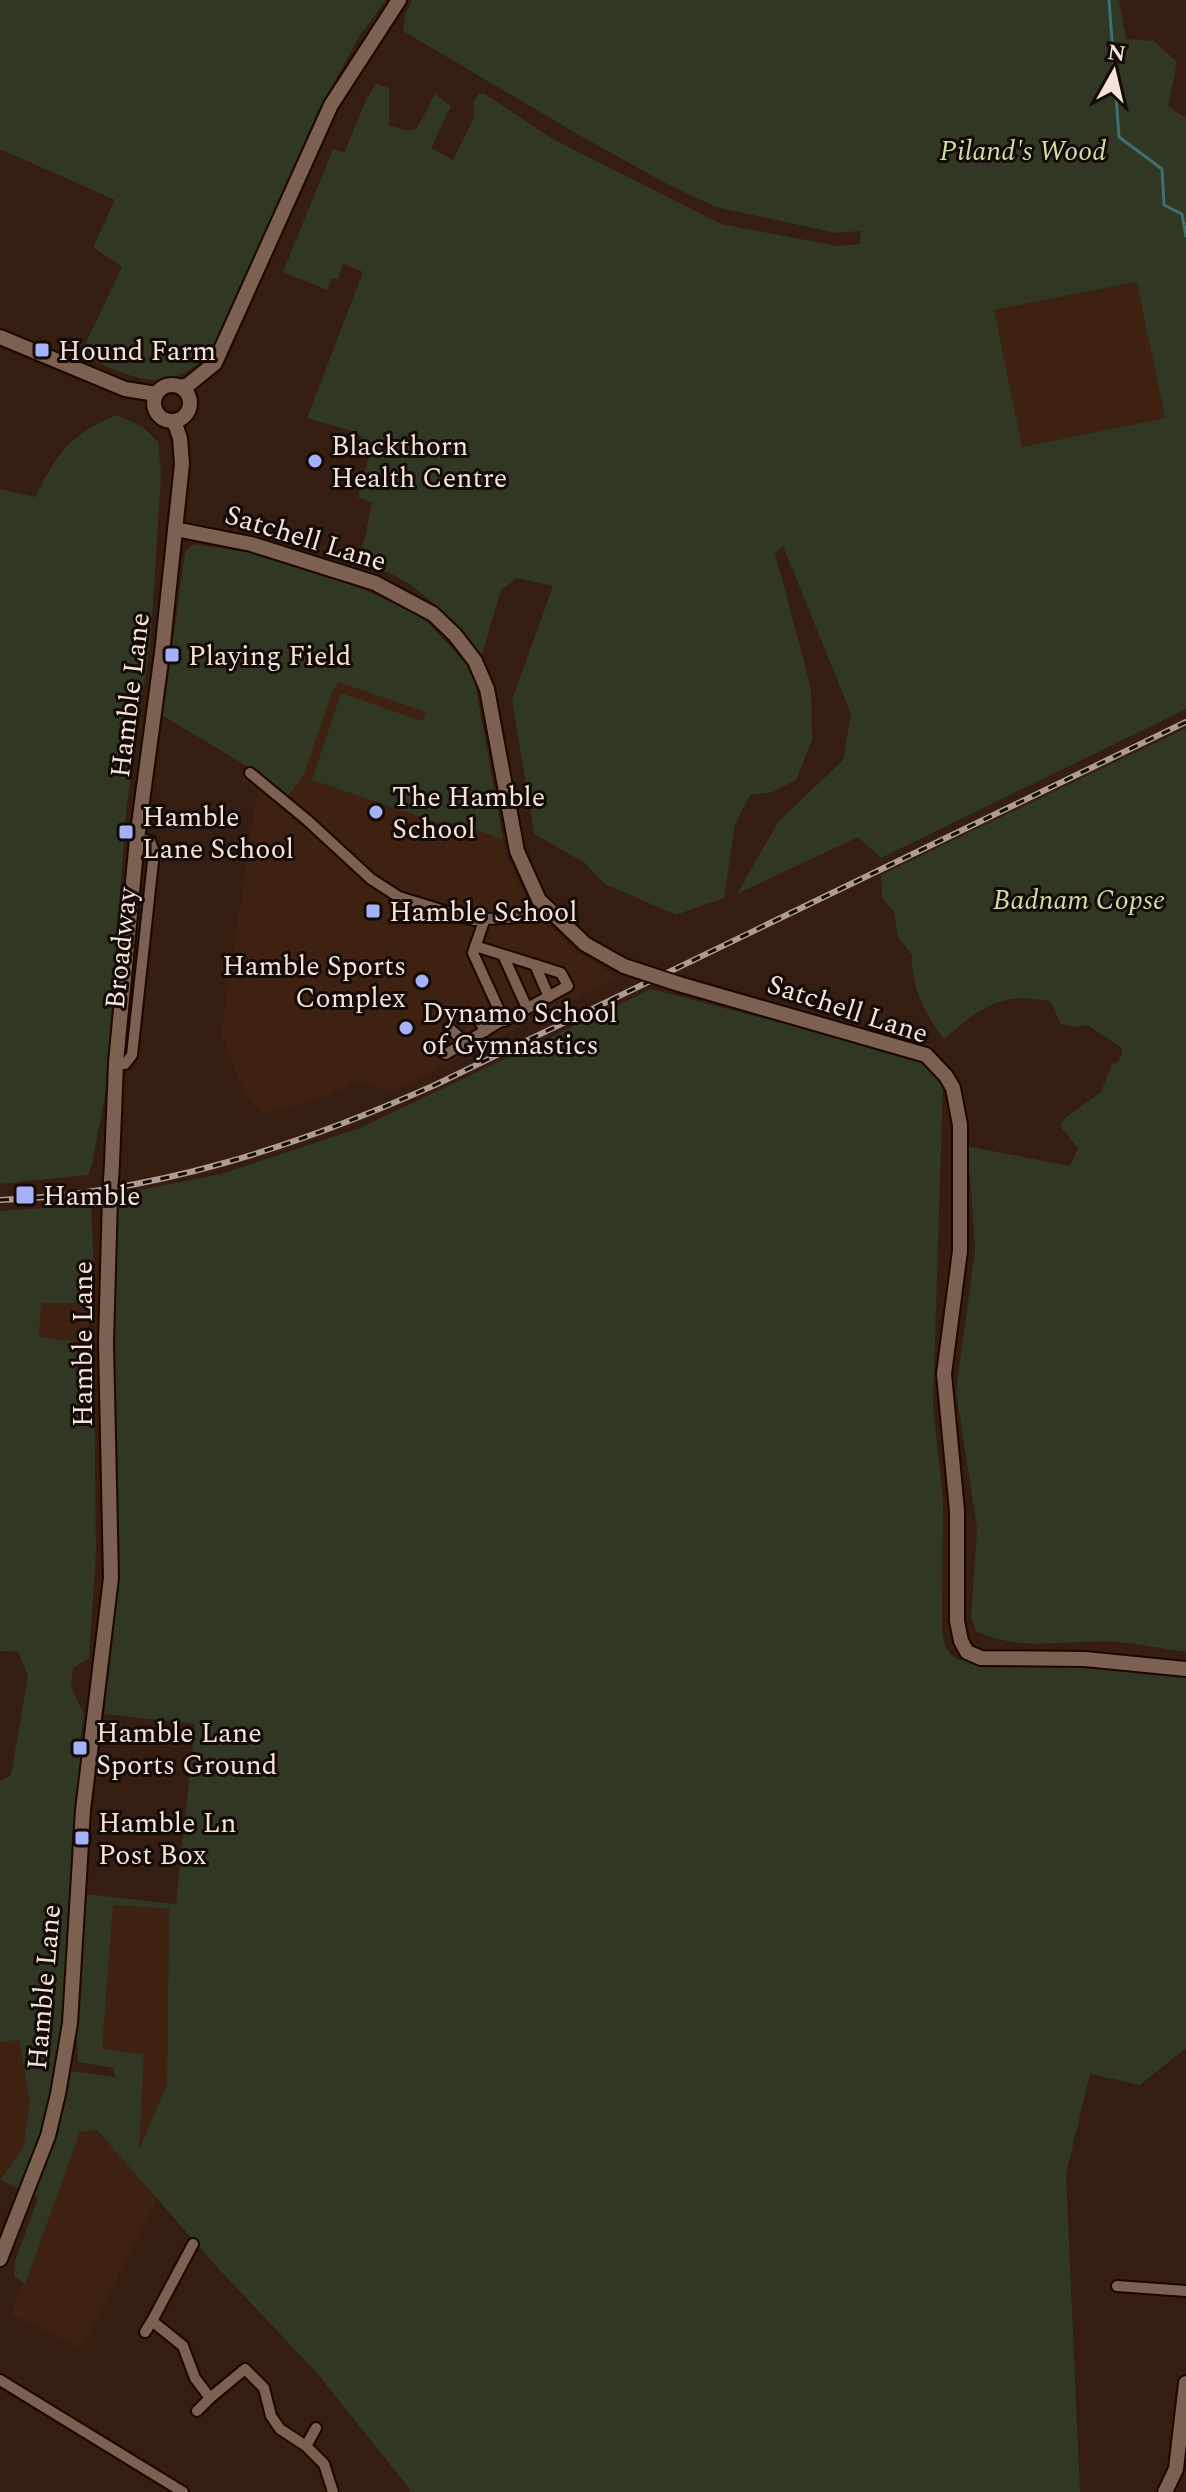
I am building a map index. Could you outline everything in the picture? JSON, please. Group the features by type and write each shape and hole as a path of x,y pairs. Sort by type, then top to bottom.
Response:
{"main road":[{"path":"125,389 167,420 174,421 186,414 228,337 331,105 399,0"},
{"path":"0,337 125,389 156,394"},
{"path":"157,413 156,394 168,385 188,385 210,369"},
{"path":"181,387 188,393 190,405"},
{"name":"Hamble Lane","path":"0,2259 48,2136 70,2023 83,1810 111,1578 106,1343 116,1063 137,839 182,464 180,438 174,421"},
{"name":"Satchell Lane","path":"175,529 251,544 375,583 433,614 455,635 475,661 487,689 517,851 539,900 585,944 624,966 679,984 926,1055 946,1076 953,1088 960,1125 960,1251 944,1374 957,1511 957,1621 961,1641 967,1652 981,1658 1085,1659 1186,1669"},
{"path":"1165,2492 1176,2469 1185,2391"}],"street":[{"path":"250,773 371,879 399,897 484,921 518,917 547,907"},
{"path":"484,921 473,953 503,1020"},
{"path":"430,1045 446,1054 568,986 561,973 475,946"},
{"path":"503,955 527,1008"},
{"path":"535,965 549,997"},
{"path":"476,1014 485,1031"},
{"path":"449,1028 465,1042"},
{"path":"145,2332 193,2244"},
{"path":"1117,2286 1186,2291"},
{"path":"152,2321 183,2346 195,2378 210,2398"},
{"path":"197,2411 248,2364 264,2388 271,2416 280,2429 306,2446 324,2464 333,2492"},
{"path":"0,2380 183,2492"},
{"path":"306,2446 316,2428"}],"shaded area":[{"path":"1138,282 1165,419 1021,447 994,310"},
{"name":"The Hamble School","path":"193,544 253,553 363,589 424,618 473,672 506,856 531,908 576,951 617,977 393,1092 358,1080 328,1096 263,1113 246,1097 221,1034 258,786 242,781 247,766 163,716 185,552"},
{"path":"83,1296 92,1296 88,1311 88,1336 94,1343 94,1359 72,1341 39,1338 40,1303 75,1303"},
{"path":"113,1905 169,1909 166,2157 138,2153 144,2054 101,2050"},
{"path":"19,2040 31,2102 23,2148 0,2179 0,2042"},
{"path":"97,2130 158,2199 81,2348 11,2315 80,2131"}],"green space":[{"path":"0,0 386,0 359,37 317,114 211,352 194,367 163,379 148,379 132,376 80,355 122,267 93,247 115,200 0,149"},
{"name":"Piland's Wood","path":"412,0 1119,0 1126,39 1154,41 1177,62 1168,106 1184,117 1186,115 1186,709 881,858 858,837 737,894 778,822 843,760 851,714 783,546 775,553 811,688 812,740 796,780 773,792 750,795 735,825 724,898 676,915 605,884 585,863 534,834 512,700 553,586 517,578 501,590 482,655 428,598 412,586 378,568 359,564 372,503 358,497 372,444 352,431 307,418 363,272 343,264 338,279 332,278 327,290 283,272 333,149 344,153 376,84 389,88 389,125 408,131 417,128 435,94 451,106 431,148 453,160 474,117 473,103 479,94 485,94 551,138 721,224 837,246 860,244 861,231 836,233 716,207 669,185 403,31 406,12","holes":["1137,282 1165,418 1022,447 994,310"]},
{"path":"116,415 142,426 158,442 161,474 151,636 126,812 106,1090 88,1175 0,1184 0,489 35,497 66,447 87,430"},
{"path":"193,544 253,553 363,589 424,618 473,672 503,839 451,822 448,826 312,780 341,693 422,721 426,712 338,682 304,774 288,796 247,766 163,716 185,552"},
{"name":"Badnam Copse","path":"1186,728 1186,1652 1118,1642 1010,1642 976,1631 971,1618 977,1528 956,1391 975,1250 970,1174 958,1170 961,1145 1070,1166 1078,1148 1060,1126 1065,1118 1101,1092 1112,1064 1117,1063 1122,1055 1122,1048 1087,1025 1075,1027 1061,1024 1050,1001 1025,998 992,1005 975,1014 944,1039 920,1000 912,955 898,937 894,912 882,898 881,875"},
{"path":"651,989 924,1060 937,1072 943,1086 933,1405 943,1500 942,1632 945,1646 959,1660 1083,1662 1186,1673 1186,2048 1140,2085 1090,2074 1066,2174 1080,2492 412,2492 316,2372 215,2265 97,2130 80,2132 25,2284 14,2276 15,2261 38,2198 0,2180 23,2148 30,2102 19,2040 0,2042 0,1781 11,1775 28,1676 18,1652 0,1651 0,1211 91,1205 92,1296 83,1296 75,1303 41,1303 39,1337 72,1341 94,1359 96,1553 89,1658 73,1668 71,1687 84,1713 81,1737 85,1894 176,1904 195,1724 104,1714 111,1653 114,1561 115,1215 119,1194 221,1174 360,1128","holes":["113,1905 169,1909 167,2085 139,2150 144,2054 102,2049","72,2034 77,2042 78,2062 113,2068 116,2077 63,2070"]}],"waterway":[{"path":"1109,0 1119,137 1162,169 1164,205 1182,214 1186,236"}],"railway":[{"path":"0,1200 113,1188 222,1164 383,1107 435,1085 1186,722"}],"place":[{"name":"Hound Farm","path":"42,350"},
{"name":"Blackthorn Health Centre","path":"315,461"},
{"name":"Playing Field","path":"172,655"},
{"name":"The Hamble School","path":"376,812"},
{"name":"Hamble Lane School","path":"126,832"},
{"name":"Hamble School","path":"373,911"},
{"name":"Hamble Sports Complex","path":"422,981"},
{"name":"Dynamo School of Gymnastics","path":"406,1028"},
{"name":"Hamble","path":"25,1195"},
{"name":"Hamble Lane Sports Ground","path":"80,1748"},
{"name":"Hamble Ln Post Box","path":"82,1838"}]}
